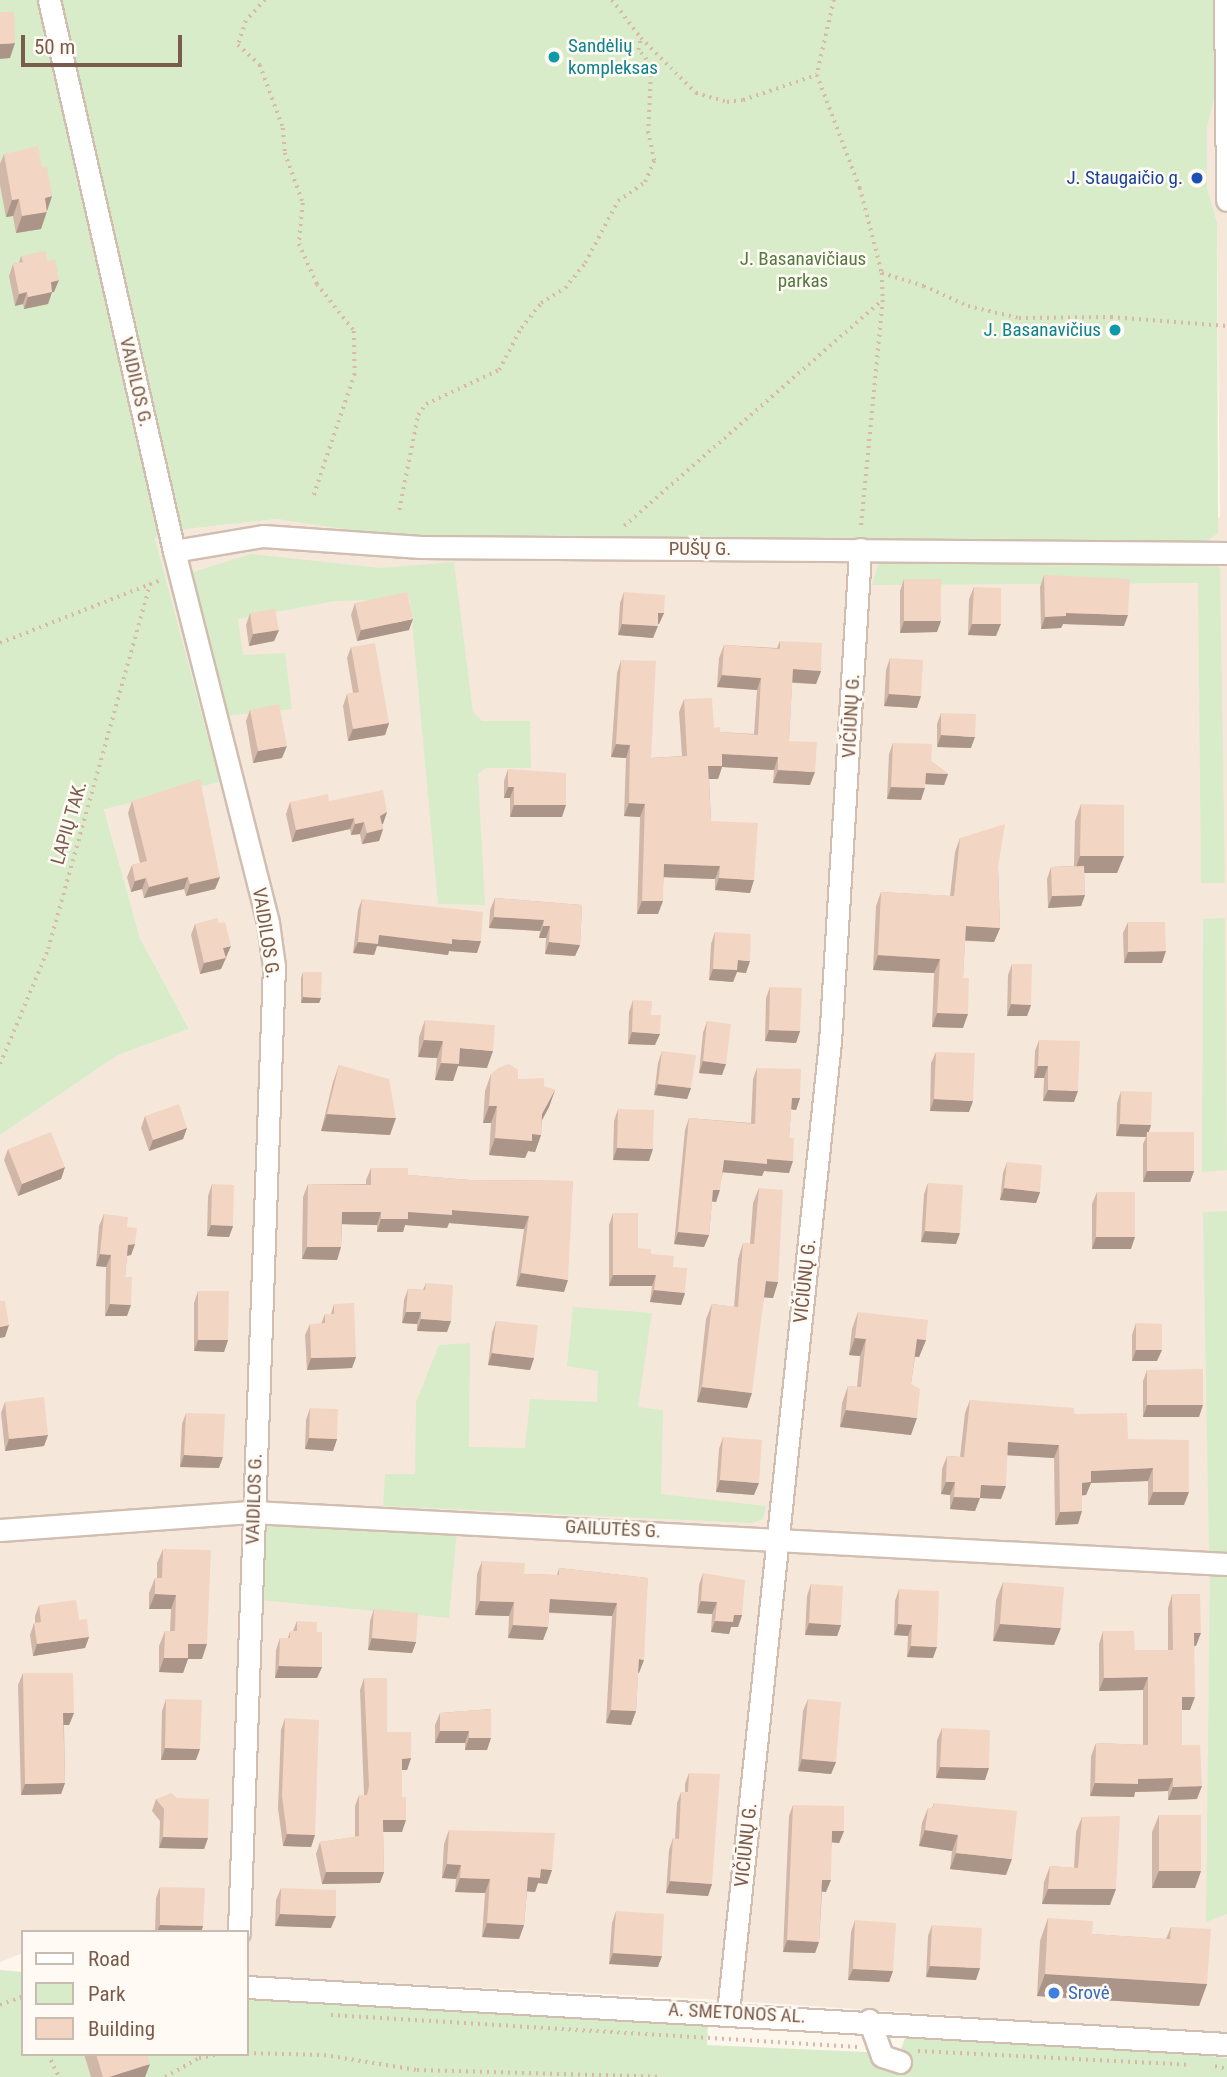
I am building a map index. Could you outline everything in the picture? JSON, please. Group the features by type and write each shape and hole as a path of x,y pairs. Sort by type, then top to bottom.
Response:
{"street":[{"name":"VAIDILOS G.","path":"49,0 174,551 268,923 274,966 239,1930"},
{"path":"1225,0 1227,200"},
{"name":"PUŠŲ G.","path":"174,551 263,536 421,547 1227,553"},
{"name":"VIČIŪNŲ G.","path":"728,2012 830,1042 860,549"},
{"name":"GAILUTĖS G.","path":"0,1530 253,1512 778,1537 1227,1564"},
{"name":"A. SMETONOS AL.","path":"248,1987 728,2012 1227,2044"},
{"path":"869,2021 882,2056 900,2062"}],"path":[{"path":"265,0 246,21 238,45 260,65 282,128 285,153 303,203 299,244 317,284 354,331 355,374 313,498"},
{"path":"612,0 641,38 696,93 727,102 790,86 817,75"},
{"path":"834,0 817,75 860,188 882,273 883,300 860,549"},
{"path":"400,510 418,415 426,404 499,370 521,328 541,303 565,288 593,252 618,201 645,182 654,161 648,133 651,65 638,50 641,38"},
{"path":"882,273 924,286 968,306 1019,318 1111,317 1227,326"},
{"path":"597,548 883,300"},
{"path":"0,643 181,573"},
{"name":"LAPIŲ TAK.","path":"0,1064 48,949 150,584"},
{"path":"0,2005 21,1997"},
{"path":"330,2015 1200,2066"},
{"path":"248,2053 324,2056 417,2070 662,2077"},
{"path":"49,2056 59,2077"},
{"path":"165,2077 200,2058 210,2056"},
{"path":"1213,2066 1227,2069"}],"shaded area":[{"path":"1214,0 1227,0 1227,2034 705,1999 248,1976 248,1930 21,1930 21,1954 0,1962 0,1135 118,1055 189,1029 140,938 104,808 220,781 155,538 187,529 277,519 554,539 1185,543 1220,517 1217,222 1207,187 1207,128 1215,96"}],"green space":[{"name":"J. Basanavičiaus parkas","path":"0,0 1214,0 1215,96 1207,128 1207,187 1217,222 1218,533 1207,541 1185,543 418,540 277,519 187,529 155,538 220,782 104,809 140,938 189,1029 118,1055 0,1135"},
{"path":"251,554 380,568 454,562 473,712 482,721 530,721 531,768 486,768 478,774 485,905 438,904 410,599 335,601 238,619 243,655 285,653 292,709 225,716 192,583 193,572"},
{"path":"884,560 1208,561 1220,568 1225,883 1201,883 1198,583 872,585 878,565"},
{"path":"1225,918 1227,1170 1202,1172 1203,919"},
{"path":"1227,1211 1227,1552 1209,1555 1203,1212"},
{"path":"573,1307 652,1313 638,1407 663,1410 661,1494 766,1506 763,1519 752,1523 383,1506 385,1474 415,1474 416,1402 439,1345 470,1343 469,1447 525,1448 530,1399 597,1402 598,1371 567,1366"},
{"path":"263,1521 457,1529 449,1618 260,1600"},
{"path":"1210,1570 1227,1572 1227,1914 1206,1922"},
{"path":"0,1970 21,1972 21,2056 248,2056 248,2000 708,2023 707,2045 867,2052 880,2063 895,2066 906,2035 1227,2058 1227,2077 0,2077"}],"building":[{"path":"0,12 14,12 15,43 0,44"},
{"path":"38,146 42,168 47,167 52,196 45,198 47,212 22,216 19,199 12,200 4,154"},
{"path":"46,251 47,261 55,259 59,280 51,282 52,292 28,297 27,292 19,294 13,264 23,262 21,256"},
{"path":"1044,575 1130,579 1128,615 1066,613 1066,616 1045,617"},
{"path":"904,579 941,579 941,621 904,621"},
{"path":"974,587 1001,588 1001,624 972,624"},
{"path":"407,592 413,619 361,630 355,603"},
{"path":"624,592 665,595 664,613 658,613 658,626 622,624"},
{"path":"275,609 279,630 253,634 250,613"},
{"path":"780,641 822,643 821,671 793,669 789,741 817,742 815,772 778,770 778,757 722,754 722,766 708,766 711,821 758,823 754,880 719,878 720,866 664,864 663,901 642,901 645,804 629,803 630,745 616,744 621,660 656,661 651,758 687,756 684,699 712,698 714,728 720,727 720,732 758,735 761,678 722,675 724,645 780,649"},
{"path":"375,643 389,723 353,729 347,694 359,692 351,647"},
{"path":"890,658 923,660 921,696 889,694"},
{"path":"279,704 287,746 258,751 250,710"},
{"path":"941,713 976,714 975,737 941,735"},
{"path":"893,743 932,744 931,761 948,774 926,773 925,788 891,787"},
{"path":"508,769 566,773 566,805 514,805 514,787 508,787"},
{"path":"200,779 220,877 190,884 188,877 149,887 146,878 135,881 132,865 147,861 132,801"},
{"path":"383,790 387,812 380,816 383,829 367,833 364,822 355,824 354,818 296,830 290,802 328,794 329,801"},
{"path":"1081,804 1124,805 1124,856 1080,856"},
{"path":"1005,824 998,867 1000,928 966,926 963,978 969,978 968,1014 937,1013 940,959 878,955 881,892 954,896 960,838"},
{"path":"1084,866 1085,895 1052,896 1051,867"},
{"path":"495,898 582,905 580,945 549,942 550,926 543,926 544,920 494,917"},
{"path":"362,899 483,912 481,941 452,939 452,944 379,935 378,944 358,942"},
{"path":"217,918 219,923 225,922 231,946 223,948 226,958 204,963 195,924"},
{"path":"1128,922 1165,922 1166,951 1128,952"},
{"path":"715,932 751,934 750,961 738,960 737,970 713,969"},
{"path":"1012,964 1032,964 1031,1005 1011,1004"},
{"path":"303,972 322,972 321,998 303,997"},
{"path":"770,987 802,988 800,1031 769,1030"},
{"path":"633,1000 652,1001 651,1015 661,1015 660,1034 632,1032"},
{"path":"425,1020 495,1025 493,1051 460,1048 459,1064 441,1063 443,1041 424,1040"},
{"path":"707,1021 731,1024 726,1064 703,1061"},
{"path":"1039,1040 1080,1041 1078,1091 1048,1090 1048,1066 1038,1066"},
{"path":"662,1051 696,1055 691,1088 658,1084"},
{"path":"936,1052 975,1053 973,1101 934,1099"},
{"path":"509,1064 518,1070 518,1079 544,1078 544,1086 555,1090 542,1114 541,1135 532,1134 532,1141 495,1138 497,1106 489,1106 491,1074"},
{"path":"339,1065 389,1079 396,1118 327,1114"},
{"path":"757,1068 801,1069 800,1098 792,1098 789,1138 794,1138 793,1161 767,1159 767,1164 724,1160 720,1190 713,1190 709,1235 678,1232 689,1118 755,1124"},
{"path":"1121,1091 1152,1092 1151,1125 1120,1124"},
{"path":"179,1104 187,1128 153,1140 145,1116"},
{"path":"618,1109 654,1110 653,1149 617,1148"},
{"path":"51,1132 65,1167 22,1184 8,1149"},
{"path":"1147,1132 1194,1132 1194,1171 1147,1171"},
{"path":"1007,1162 1042,1165 1040,1192 1004,1188"},
{"path":"371,1168 408,1168 408,1175 470,1180 573,1181 568,1280 521,1273 529,1216 452,1210 452,1215 408,1212 408,1219 381,1219 381,1212 342,1212 341,1247 307,1247 308,1184 371,1185"},
{"path":"928,1183 963,1185 960,1233 925,1231"},
{"path":"212,1184 234,1185 233,1226 211,1225"},
{"path":"759,1188 783,1190 778,1282 766,1281 752,1393 702,1387 712,1304 738,1307 743,1243 754,1244"},
{"path":"1097,1192 1135,1192 1135,1237 1096,1237"},
{"path":"613,1213 638,1213 638,1248 651,1249 651,1254 674,1256 673,1267 687,1268 685,1293 654,1290 656,1275 613,1275"},
{"path":"104,1214 128,1217 127,1227 137,1228 135,1244 128,1245 125,1277 132,1277 131,1305 110,1304 111,1255 100,1254"},
{"path":"426,1283 453,1285 451,1321 421,1319 421,1312 406,1312 408,1289 425,1290"},
{"path":"198,1291 229,1291 228,1340 198,1340"},
{"path":"0,1301 5,1301 9,1325 0,1327"},
{"path":"354,1303 356,1357 311,1358 310,1324 325,1323 325,1314 334,1314 334,1304"},
{"path":"858,1312 928,1320 926,1340 917,1339 911,1384 920,1389 917,1418 846,1410 848,1386 861,1387 866,1339 855,1338"},
{"path":"496,1321 538,1325 534,1358 492,1353"},
{"path":"1136,1323 1162,1324 1162,1350 1136,1350"},
{"path":"1203,1369 1203,1405 1147,1405 1147,1370"},
{"path":"44,1397 48,1435 9,1439 5,1402"},
{"path":"970,1400 1074,1408 1074,1414 1127,1413 1128,1439 1189,1440 1189,1492 1153,1492 1153,1468 1091,1471 1091,1482 1082,1483 1082,1511 1060,1512 1059,1445 1008,1442 1006,1486 981,1485 980,1498 954,1497 955,1482 946,1482 947,1456 964,1457"},
{"path":"310,1408 338,1409 337,1439 309,1438"},
{"path":"186,1413 225,1414 223,1457 184,1455"},
{"path":"723,1437 762,1440 759,1483 720,1480"},
{"path":"163,1549 211,1550 207,1644 188,1644 188,1658 164,1658 165,1631 175,1631 176,1595 155,1594 155,1578 162,1578"},
{"path":"482,1561 525,1563 524,1574 559,1575 559,1568 648,1578 644,1660 639,1659 636,1711 611,1710 617,1603 550,1599 548,1627 513,1625 514,1602 480,1601"},
{"path":"703,1573 745,1580 742,1615 734,1615 733,1622 715,1621 717,1602 701,1601"},
{"path":"1003,1582 1064,1587 1061,1628 1000,1624"},
{"path":"811,1584 843,1586 841,1625 809,1623"},
{"path":"899,1589 939,1591 937,1647 911,1646 912,1625 898,1624"},
{"path":"1172,1594 1200,1594 1201,1633 1194,1633 1195,1697 1182,1697 1182,1745 1200,1745 1202,1786 1173,1787 1173,1778 1138,1779 1138,1784 1095,1783 1096,1743 1148,1745 1148,1677 1104,1678 1103,1631 1134,1631 1135,1650 1173,1650"},
{"path":"76,1600 79,1620 87,1619 89,1637 37,1644 34,1623 41,1622 39,1605"},
{"path":"374,1609 418,1613 416,1642 372,1638"},
{"path":"297,1621 317,1622 317,1632 322,1632 322,1667 279,1666 280,1638 290,1638 290,1631 297,1631"},
{"path":"23,1673 73,1673 74,1713 63,1713 65,1783 25,1784"},
{"path":"364,1678 387,1678 387,1732 411,1732 411,1758 402,1759 402,1797 406,1797 406,1820 383,1820 384,1872 326,1872 320,1842 359,1836 359,1795 367,1795 369,1786"},
{"path":"166,1699 202,1700 200,1749 165,1748"},
{"path":"808,1699 841,1702 836,1762 802,1759"},
{"path":"491,1709 491,1738 469,1738 469,1731 440,1731 440,1713"},
{"path":"285,1718 319,1720 315,1835 287,1834 282,1796"},
{"path":"942,1728 990,1730 989,1768 940,1767"},
{"path":"689,1773 720,1774 712,1884 670,1881 673,1838 679,1839 681,1792 688,1792"},
{"path":"171,1793 177,1798 209,1799 208,1838 163,1837 164,1809 156,1799"},
{"path":"934,1803 1017,1811 1012,1859 956,1853 958,1835 925,1830 928,1808 933,1808"},
{"path":"793,1805 844,1806 844,1831 832,1831 831,1880 822,1880 819,1942 787,1940"},
{"path":"1159,1815 1201,1815 1201,1871 1159,1871"},
{"path":"1120,1816 1116,1889 1048,1889 1050,1866 1078,1868 1082,1817"},
{"path":"449,1830 555,1833 552,1870 541,1869 540,1878 528,1877 524,1925 487,1923 490,1879 460,1878 461,1865 447,1864"},
{"path":"160,1887 205,1888 203,1926 160,1925"},
{"path":"281,1888 336,1890 336,1916 280,1914"},
{"path":"616,1911 664,1914 662,1956 613,1953"},
{"path":"1048,1918 1093,1921 1092,1934 1170,1939 1171,1927 1211,1929 1207,1984 1045,1974"},
{"path":"855,1920 896,1923 893,1971 853,1969"},
{"path":"932,1925 982,1928 980,1968 930,1966"},
{"path":"97,2056 148,2056 150,2064 103,2077"}],"place":[{"name":"Sandėlių kompleksas","path":"554,57"},
{"name":"J. Staugaičio g.","path":"1197,178"},
{"name":"J. Basanavičius","path":"1115,330"},
{"name":"Srovė","path":"1054,1993"}]}
